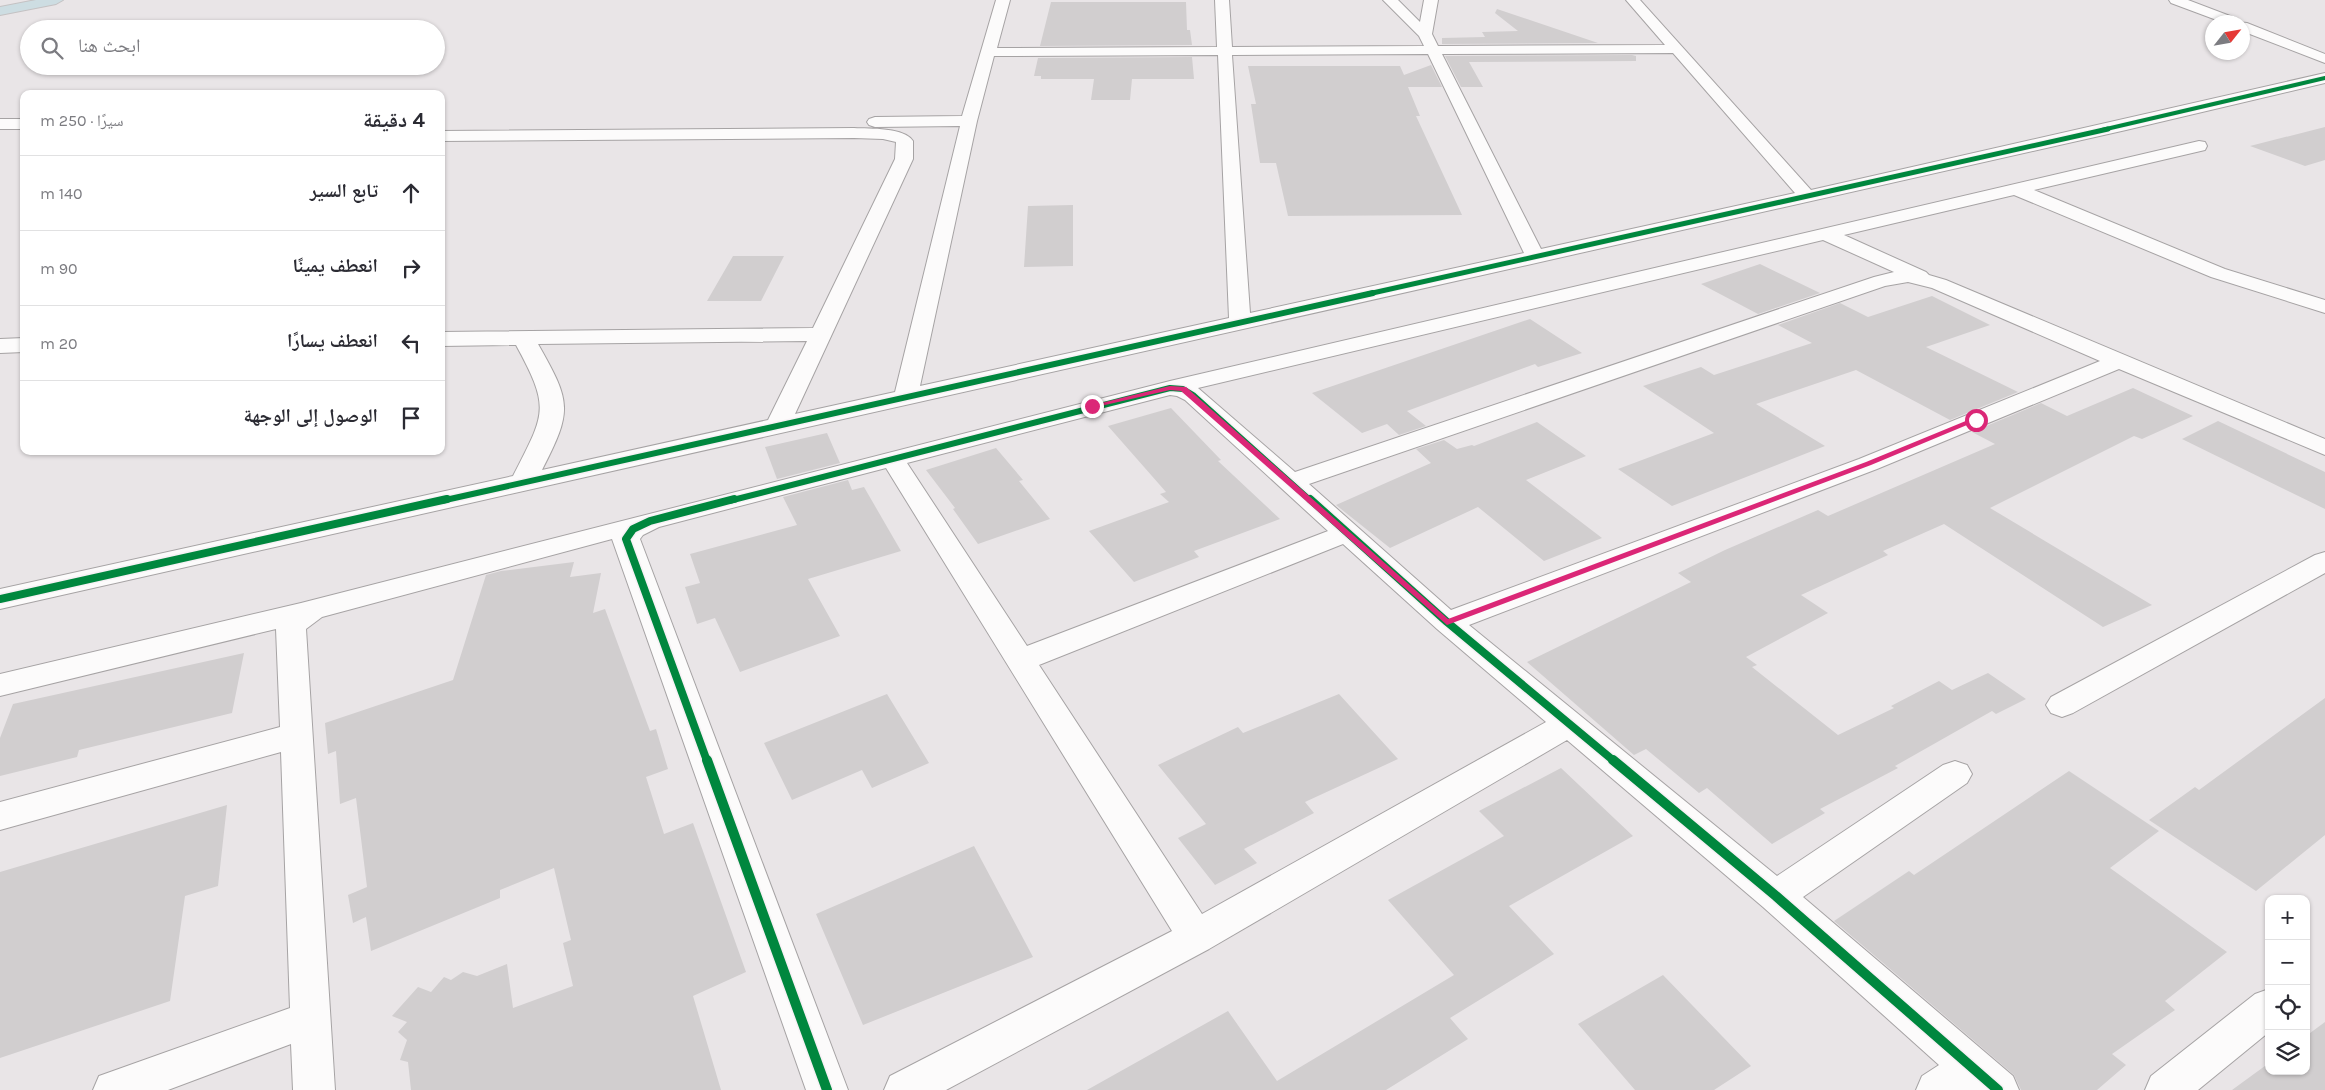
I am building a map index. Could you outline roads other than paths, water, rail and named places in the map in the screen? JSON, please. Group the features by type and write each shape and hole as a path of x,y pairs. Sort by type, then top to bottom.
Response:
{"highway":[{"path":"0,11 56,0"}],"street":[{"path":"906,397 969,121 1003,0"},
{"path":"1222,0 1240,322"},
{"path":"1390,0 1424,34 1535,256"},
{"path":"1424,34 1431,0"},
{"path":"1633,0 1807,196"},
{"path":"2176,0 2214,15"},
{"path":"2250,29 2325,58"},
{"path":"988,52 1676,49"},
{"path":"0,599 1807,196 2325,78"},
{"path":"445,123 969,121"},
{"path":"0,124 20,124"},
{"path":"445,136 854,133 883,134 903,139 905,141 904,158 778,425"},
{"path":"0,685 312,610 650,520 893,460 1036,421 1170,388 2199,146"},
{"path":"2017,190 2218,273 2325,307"},
{"path":"1827,234 1939,284 2325,448"},
{"path":"1291,482 1881,281 1908,276 1939,284"},
{"path":"445,339 821,334"},
{"path":"523,482 551,423 553,407 548,384 524,338"},
{"path":"0,346 20,345"},
{"path":"1447,622 1868,464 2119,361"},
{"path":"1170,388 1183,389 1192,395 1447,622 1776,896 1985,1078"},
{"path":"893,460 1196,937"},
{"path":"650,520 633,529 626,539 827,1090"},
{"path":"1020,662 1347,533"},
{"path":"2062,704 2325,561"},
{"path":"312,610 300,617 291,626 314,1090"},
{"path":"905,1090 1196,937 1569,724"},
{"path":"0,816 297,735"},
{"path":"1776,896 1954,774"},
{"path":"2166,1090 2265,1010"},
{"path":"114,1090 310,1019"},
{"path":"1938,1090 1985,1078"}]}
